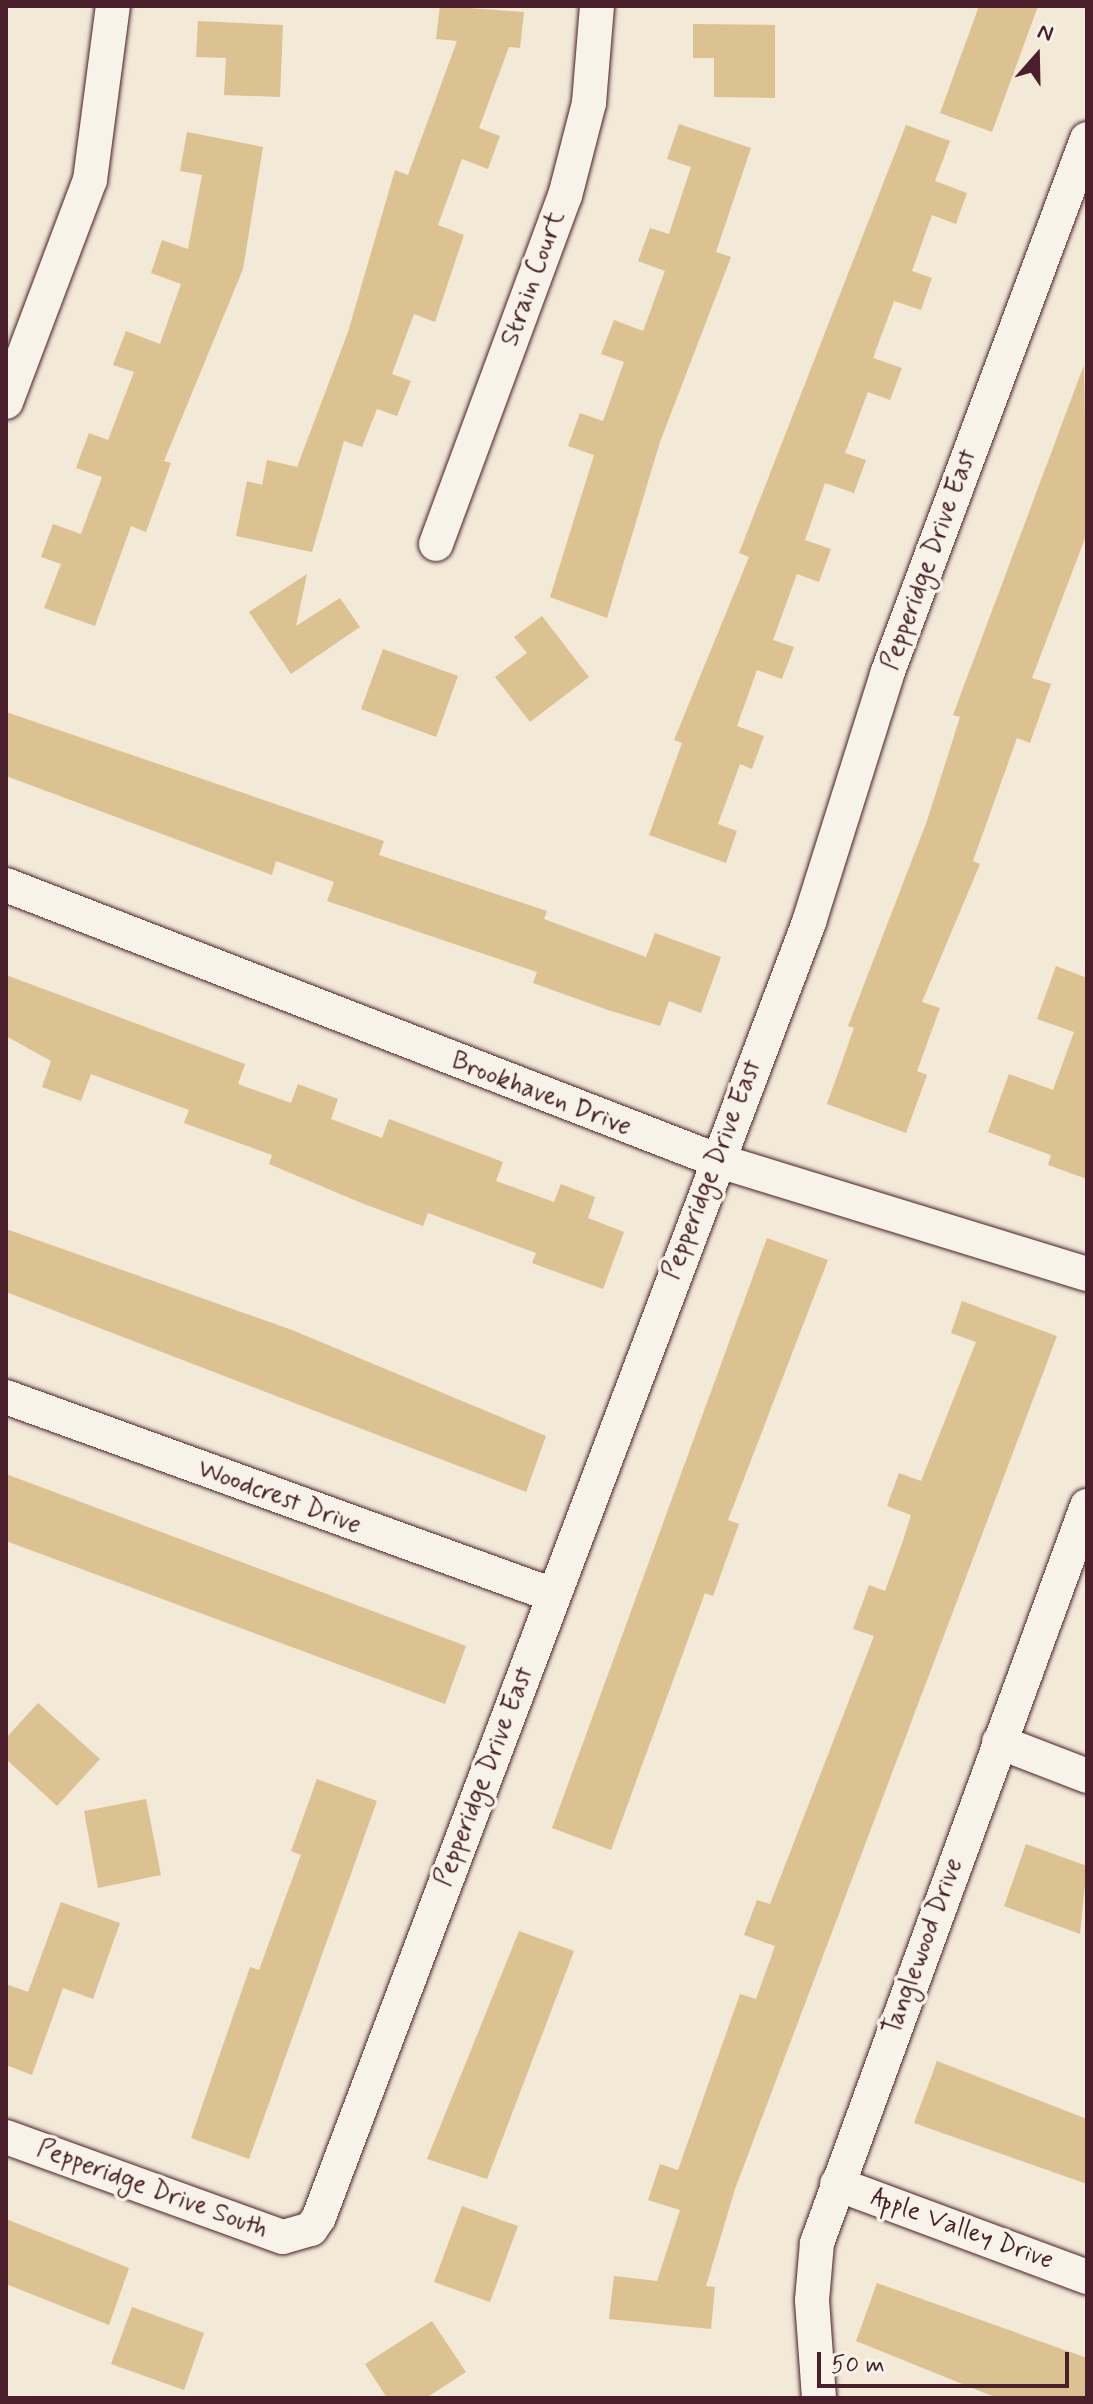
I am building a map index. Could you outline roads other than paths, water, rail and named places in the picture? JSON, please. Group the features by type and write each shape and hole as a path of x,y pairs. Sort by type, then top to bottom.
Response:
{"street":[{"path":"6,402 90,180 113,6"},
{"name":"Strain Court","path":"436,544 565,196 589,103 597,6"},
{"name":"Pepperidge Drive East","path":"326,2198 823,883 887,674 1087,139"},
{"name":"Brookhaven Drive","path":"6,885 716,1160 1087,1274"},
{"name":"Woodcrest Drive","path":"6,1397 553,1595"},
{"name":"Tanglewood Drive","path":"819,2398 812,2300 817,2243 1087,1506"},
{"path":"999,1742 1087,1776"},
{"name":"Pepperidge Drive South","path":"6,2137 283,2237 311,2229 326,2198"},
{"name":"Apple Valley Drive","path":"837,2184 1087,2277"}]}
